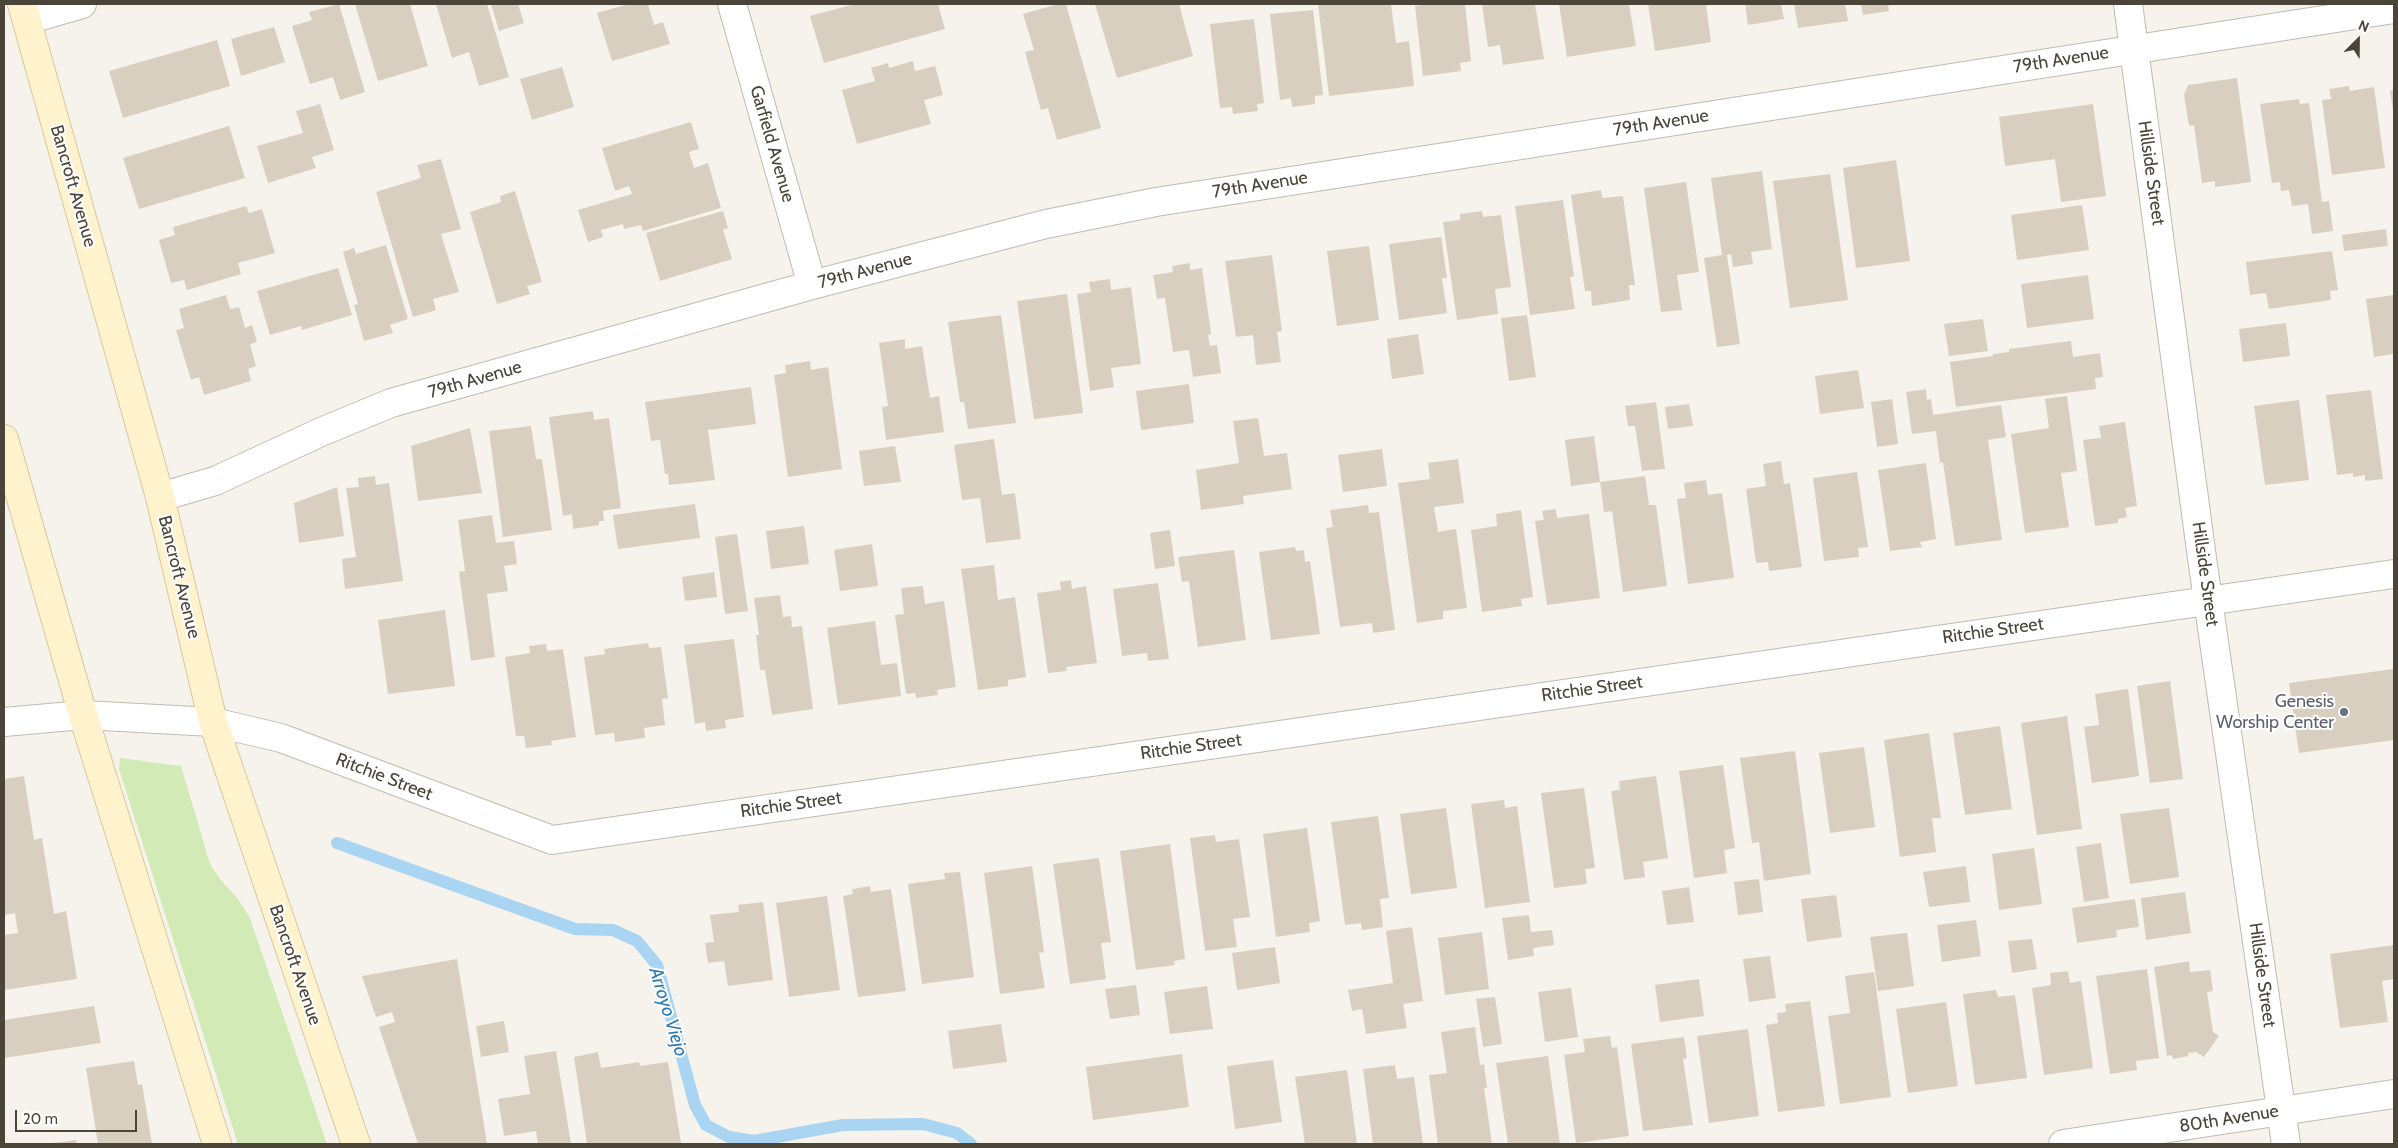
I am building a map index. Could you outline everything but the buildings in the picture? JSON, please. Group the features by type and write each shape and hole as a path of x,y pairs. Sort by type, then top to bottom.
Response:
{"main road":[{"name":"Bancroft Avenue","path":"24,12 160,498 213,722 356,1144"},
{"path":"4,439 83,715 217,1144"}],"street":[{"path":"24,12 82,4"},
{"name":"Garfield Avenue","path":"732,4 812,284"},
{"name":"Hillside Street","path":"2128,4 2208,600 2286,1144"},
{"name":"79th Avenue","path":"160,498 215,481 321,432 391,404 812,284 1046,224 1156,202 2394,9"},
{"name":"Ritchie Street","path":"4,722 83,715 213,722 281,738 552,840 2394,574"},
{"name":"80th Avenue","path":"2063,1144 2394,1094"}],"green space":[{"path":"120,758 181,766 210,864 220,879 238,899 250,918 327,1144 238,1144 119,769"}],"waterway":[{"name":"Arroyo Viejo","path":"337,843 575,929 613,930 637,941 657,965 695,1105 706,1125 729,1137 754,1141 843,1125 923,1124 957,1133 971,1144"}],"place":[{"name":"Genesis Worship Center","path":"2344,712"}]}
